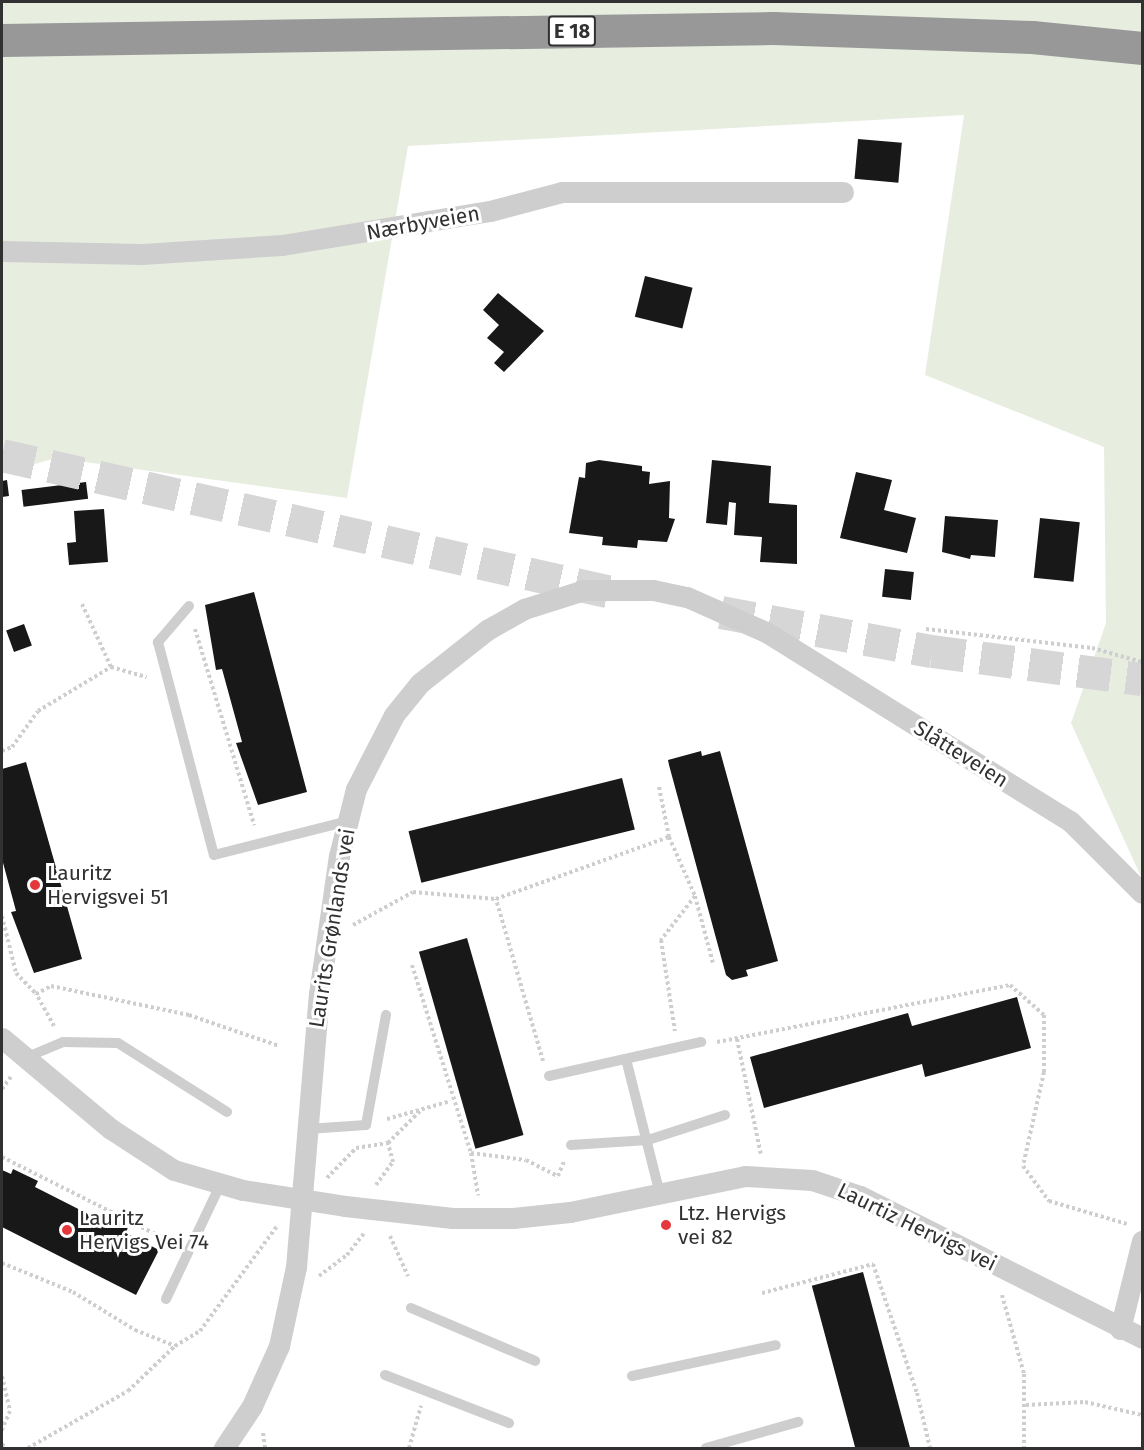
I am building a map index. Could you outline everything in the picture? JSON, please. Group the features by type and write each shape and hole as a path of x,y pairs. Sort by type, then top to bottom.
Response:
{"highway":[{"name":"E 18","path":"2,40 773,28 1032,37 1143,48"}],"street":[{"name":"Nærbyveien","path":"2,251 142,254 282,245 490,211 561,192 843,192"},
{"name":"Laurits Grønlands vei","path":"224,1449 252,1406 279,1346 289,1298 300,1217 327,939 348,821 372,752 420,683 449,657 524,609 584,590 653,590 687,597 766,632"},
{"name":"Slåtteveien","path":"766,632 1070,821 1143,893"},
{"name":"Laurtiz Hervigs vei","path":"2,1038 129,1141 174,1170 243,1190 345,1206 483,1219 570,1212 762,1174 836,1186 1003,1268 1120,1329 1143,1338"},
{"path":"1120,1329 1137,1233"}],"lane":[{"path":"189,606 158,642 165,682 214,855 348,821"},
{"path":"308,1129 366,1125 386,1015"},
{"path":"24,1058 63,1042 118,1043 227,1112"},
{"path":"549,1076 701,1042"},
{"path":"626,1059 660,1194"},
{"path":"571,1145 648,1140 725,1115"},
{"path":"166,1299 221,1183"},
{"path":"411,1308 535,1361"},
{"path":"633,1376 776,1345"},
{"path":"385,1375 508,1423"},
{"path":"705,1449 798,1422"}],"path":[{"path":"82,604 111,667"},
{"path":"189,606 248,813 263,842"},
{"path":"926,629 1092,648 1143,662"},
{"path":"2,751 12,747 38,711 111,667 165,682"},
{"path":"659,787 669,837 695,896 713,963"},
{"path":"327,939 413,892 496,899 669,837"},
{"path":"677,1047 661,940 695,896"},
{"path":"496,899 549,1076"},
{"path":"2,919 16,973 36,994 63,1042"},
{"path":"412,965 452,1101 471,1153 483,1219"},
{"path":"701,1042 736,1039 1010,985 1044,1015 1044,1072 1023,1166 1049,1201 1137,1233"},
{"path":"36,994 51,986 178,1012 279,1046"},
{"path":"736,1039 759,1131 762,1174"},
{"path":"366,1125 452,1101"},
{"path":"303,1186 333,1176 356,1148 388,1143 422,1109"},
{"path":"388,1143 393,1162 375,1186 408,1276"},
{"path":"471,1153 526,1160 558,1176 571,1145"},
{"path":"2,1157 189,1252"},
{"path":"289,1298 347,1255 382,1210"},
{"path":"28,1449 128,1391 175,1346 200,1331 270,1229 300,1217"},
{"path":"2,1263 73,1292 135,1330 175,1346"},
{"path":"762,1293 873,1264 917,1393 930,1449"},
{"path":"1003,1268 1002,1303 1024,1374 1026,1405 1024,1449"},
{"path":"2,1376 10,1411 2,1430"},
{"path":"409,1449 427,1392"},
{"path":"1026,1405 1085,1402 1143,1415"},
{"path":"2,1444 5,1449"}],"shaded area":[{"path":"2,2 1142,2 1142,879 1071,723 1106,623 1104,447 925,375 964,115 408,146 347,498 56,458 2,473"}],"building":[{"path":"858,139 902,143 898,183 855,179"},
{"path":"645,276 693,288 682,329 635,317"},
{"path":"498,293 544,331 504,372 494,363 504,352 487,338 499,325 483,310"},
{"path":"599,460 642,466 642,471 650,472 649,484 670,481 669,518 675,519 667,542 638,540 637,548 602,545 603,537 569,533 579,477 585,478 586,463"},
{"path":"712,460 771,466 769,503 797,505 797,564 760,562 762,537 734,535 736,503 729,502 727,525 706,523"},
{"path":"856,472 892,480 884,510 916,518 907,553 840,538"},
{"path":"7,480 9,496 2,497 2,481"},
{"path":"86,482 88,499 24,507 21,490"},
{"path":"104,509 108,562 69,565 67,543 76,542 74,511"},
{"path":"945,516 998,520 995,557 971,555 970,559 942,552"},
{"path":"1040,518 1080,522 1074,582 1034,578"},
{"path":"885,569 914,572 911,600 882,597"},
{"path":"254,592 307,792 258,805 236,743 242,742 222,669 216,670 205,605"},
{"path":"24,624 32,646 14,652 6,630"},
{"path":"701,751 702,756 720,751 778,961 746,970 748,976 732,980 726,975 668,760"},
{"name":"Lauritz Hervigsvei 51","path":"26,762 82,959 34,973 11,912 16,911 2,859 2,769"},
{"path":"622,778 635,829 421,883 409,831"},
{"path":"467,938 524,1135 475,1149 419,952"},
{"path":"1017,997 1031,1048 925,1077 922,1064 764,1108 750,1057 908,1013 912,1026"},
{"name":"Lauritz Hervigs Vei 74","path":"13,1169 38,1181 35,1187 102,1221 105,1215 128,1227 126,1233 159,1250 136,1295 2,1227 2,1170 11,1174"},
{"path":"863,1272 910,1448 855,1448 812,1286"}],"tunnel":[{"path":"2,455 611,592"},
{"path":"721,612 932,651 1142,679"}],"place":[{"name":"Lauritz Hervigsvei 51","path":"35,885"},
{"name":"Ltz. Hervigs vei 82","path":"666,1225"},
{"name":"Lauritz Hervigs Vei 74","path":"67,1230"}]}
